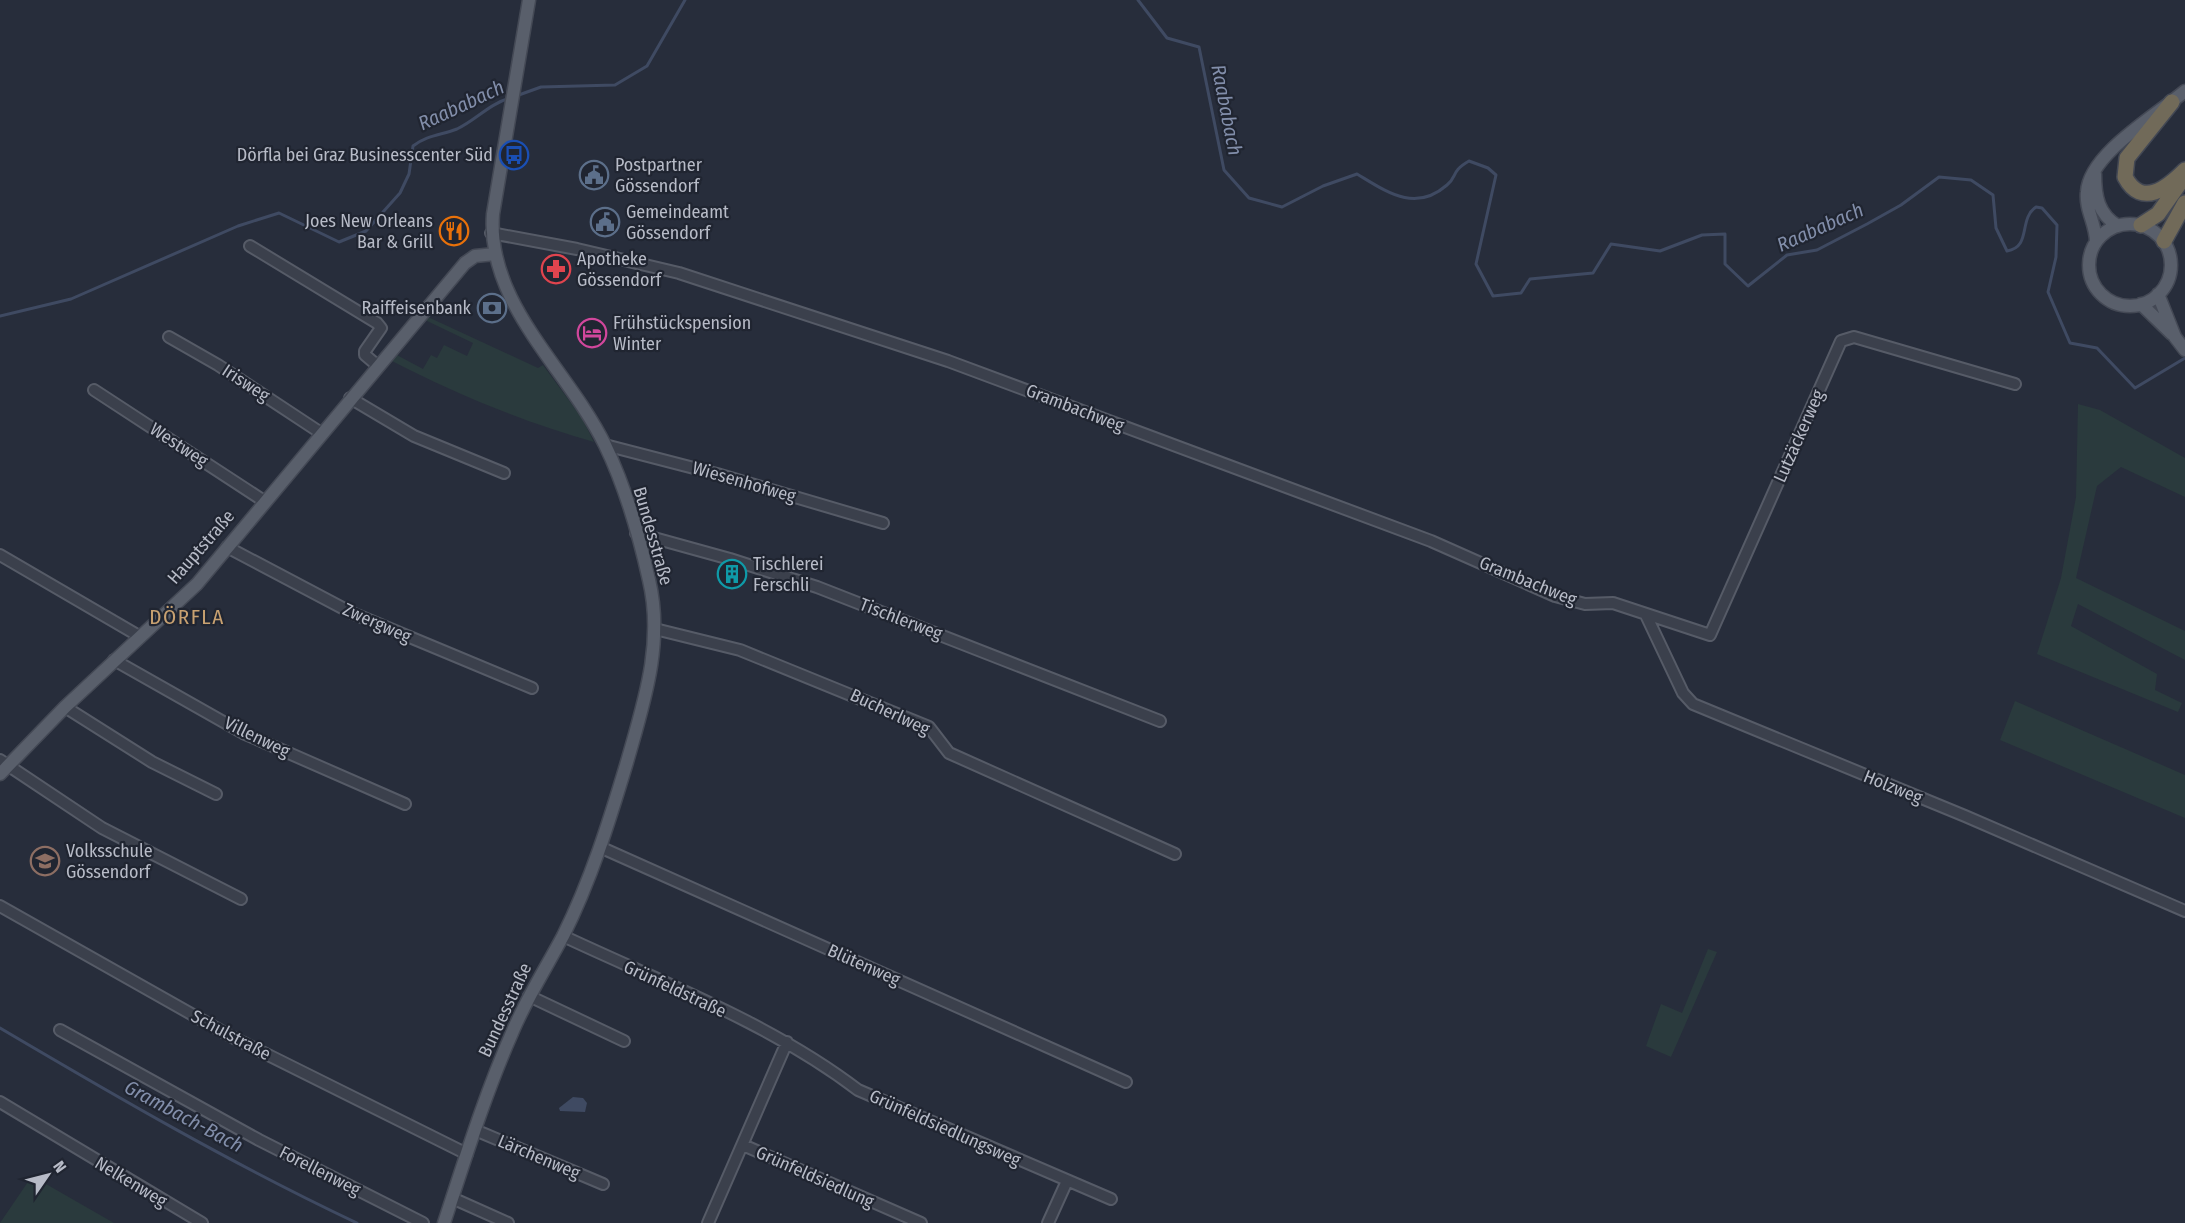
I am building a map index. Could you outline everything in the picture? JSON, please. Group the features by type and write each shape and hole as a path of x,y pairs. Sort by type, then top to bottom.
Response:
{"highway":[{"path":"2172,102 2127,158 2125,177 2135,189 2145,193 2156,193 2185,172"},
{"path":"2141,225 2158,214 2185,172"},
{"path":"2164,241 2185,203"}],"main road":[{"name":"Bundesstraße","path":"444,1223 475,1130 512,1032 529,996 563,936 602,848 651,678 655,629 650,582 636,533 605,445 578,398 530,330 507,288 495,254 491,233 529,0"},
{"path":"2096,242 2086,199 2087,188 2114,147 2185,91"},
{"path":"2096,173 2096,196 2100,208 2110,221 2118,226"},
{"path":"2141,225 2154,231 2164,241 2171,268 2168,281 2158,294 2140,304 2131,306 2112,302 2096,287 2089,264 2096,242 2105,233 2118,226 2141,225"},
{"name":"Hauptstraße","path":"3,766 197,584 465,263 475,256 495,254"},
{"path":"2158,294 2175,337"},
{"path":"2140,304 2175,337 2185,350"}],"street":[{"name":"Grambachweg","path":"491,233 655,267 948,361 1431,541 1555,596 1586,604 1613,603 1646,615"},
{"path":"250,246 377,323 381,328 365,351 365,355 378,366"},
{"name":"Irisweg","path":"169,337 218,365 321,433"},
{"name":"Lutzäckerweg","path":"1646,615 1710,635 1841,341 1854,337 2014,384"},
{"name":"Westweg","path":"94,390 264,501"},
{"path":"350,398 414,436 504,473"},
{"name":"Wiesenhofweg","path":"605,445 717,474 883,523"},
{"name":"Tischlerweg","path":"636,533 730,558 817,587 1160,721"},
{"name":"Zwergweg","path":"227,548 352,614 532,688"},
{"path":"0,555 140,636"},
{"name":"Holzweg","path":"1646,615 1683,693 1699,708 1965,816 2185,911"},
{"name":"Bucherlweg","path":"655,629 740,650 929,727 949,753 1175,854"},
{"name":"Villenweg","path":"114,660 243,733 405,804"},
{"path":"65,707 152,762 216,794"},
{"name":"Hauptstraße","path":"3,766 102,828 241,898"},
{"name":"Blütenweg","path":"602,848 1126,1082"},
{"name":"Schulstraße","path":"0,906 232,1037 467,1154"},
{"name":"Grünfeldstraße","path":"563,936 787,1042"},
{"path":"529,996 624,1041"},
{"name":"Forellenweg","path":"60,1030 276,1149 423,1223"},
{"name":"Grünfeldsiedlung","path":"708,1223 787,1042"},
{"name":"Grünfeldsiedlungsweg","path":"787,1042 823,1063 858,1090 1111,1199"},
{"name":"Nelkenweg","path":"0,1102 202,1223"},
{"name":"Lärchenweg","path":"475,1130 603,1184"},
{"name":"Grünfeldsiedlung","path":"743,1145 921,1223"},
{"path":"1048,1223 1067,1181"},
{"path":"452,1198 508,1223"}],"shaded area":[{"path":"428,317 538,368 543,365 582,418 594,442 541,426 490,406 390,360 395,354 423,369 431,355 437,358 444,345 467,356 473,343 425,320"},
{"path":"2078,404 2100,410 2185,458 2185,497 2121,467 2097,486 2076,578 2185,631 2185,660 2078,604 2071,626 2157,674 2155,690 2182,703 2178,712 2037,654 2061,578 2076,497"},
{"path":"2015,701 2185,775 2185,818 2000,740"},
{"path":"1708,949 1717,952 1671,1057 1646,1046 1661,1004 1682,1013"},
{"path":"32,1176 114,1223 0,1223"}],"water":[{"path":"573,1097 583,1098 587,1103 585,1112 560,1111 559,1108"}],"waterway":[{"name":"Raababach","path":"516,96 541,87 615,85 647,66 685,0"},
{"name":"Raababach","path":"1138,0 1167,38 1199,47 1224,170 1249,198 1282,207 1323,186 1357,174 1401,197 1424,198 1447,185 1459,168 1469,161 1488,168 1496,175 1476,264 1493,296 1521,293 1530,279 1593,273 1611,244 1660,251 1702,235 1725,234 1725,264 1748,286 1787,255 1817,250 1901,205 1939,177 1971,180 1993,195 1996,228 2007,251 2020,244 2027,218 2036,207 2042,208 2057,225 2056,257 2048,292 2070,343 2097,348 2135,388 2185,358"},
{"name":"Raababach","path":"0,316 71,299 238,226 279,213 339,242 366,231 400,193 409,174 413,146 429,137 457,129 496,104 510,98"},
{"name":"Grambach-Bach","path":"0,1028 221,1154 357,1223"}],"place":[{"name":"Dörfla bei Graz Businesscenter Süd","path":"514,155"},
{"name":"Postpartner Gössendorf","path":"594,175"},
{"name":"Gemeindeamt Gössendorf","path":"605,222"},
{"name":"Joes New Orleans Bar & Grill","path":"454,231"},
{"name":"Apotheke Gössendorf","path":"556,269"},
{"name":"Raiffeisenbank","path":"492,308"},
{"name":"Frühstückspension Winter","path":"592,333"},
{"name":"Tischlerei Ferschli","path":"732,574"},
{"name":"Volksschule Gössendorf","path":"45,861"}],"district":[{"name":"DÖRFLA","path":"187,617"}]}
